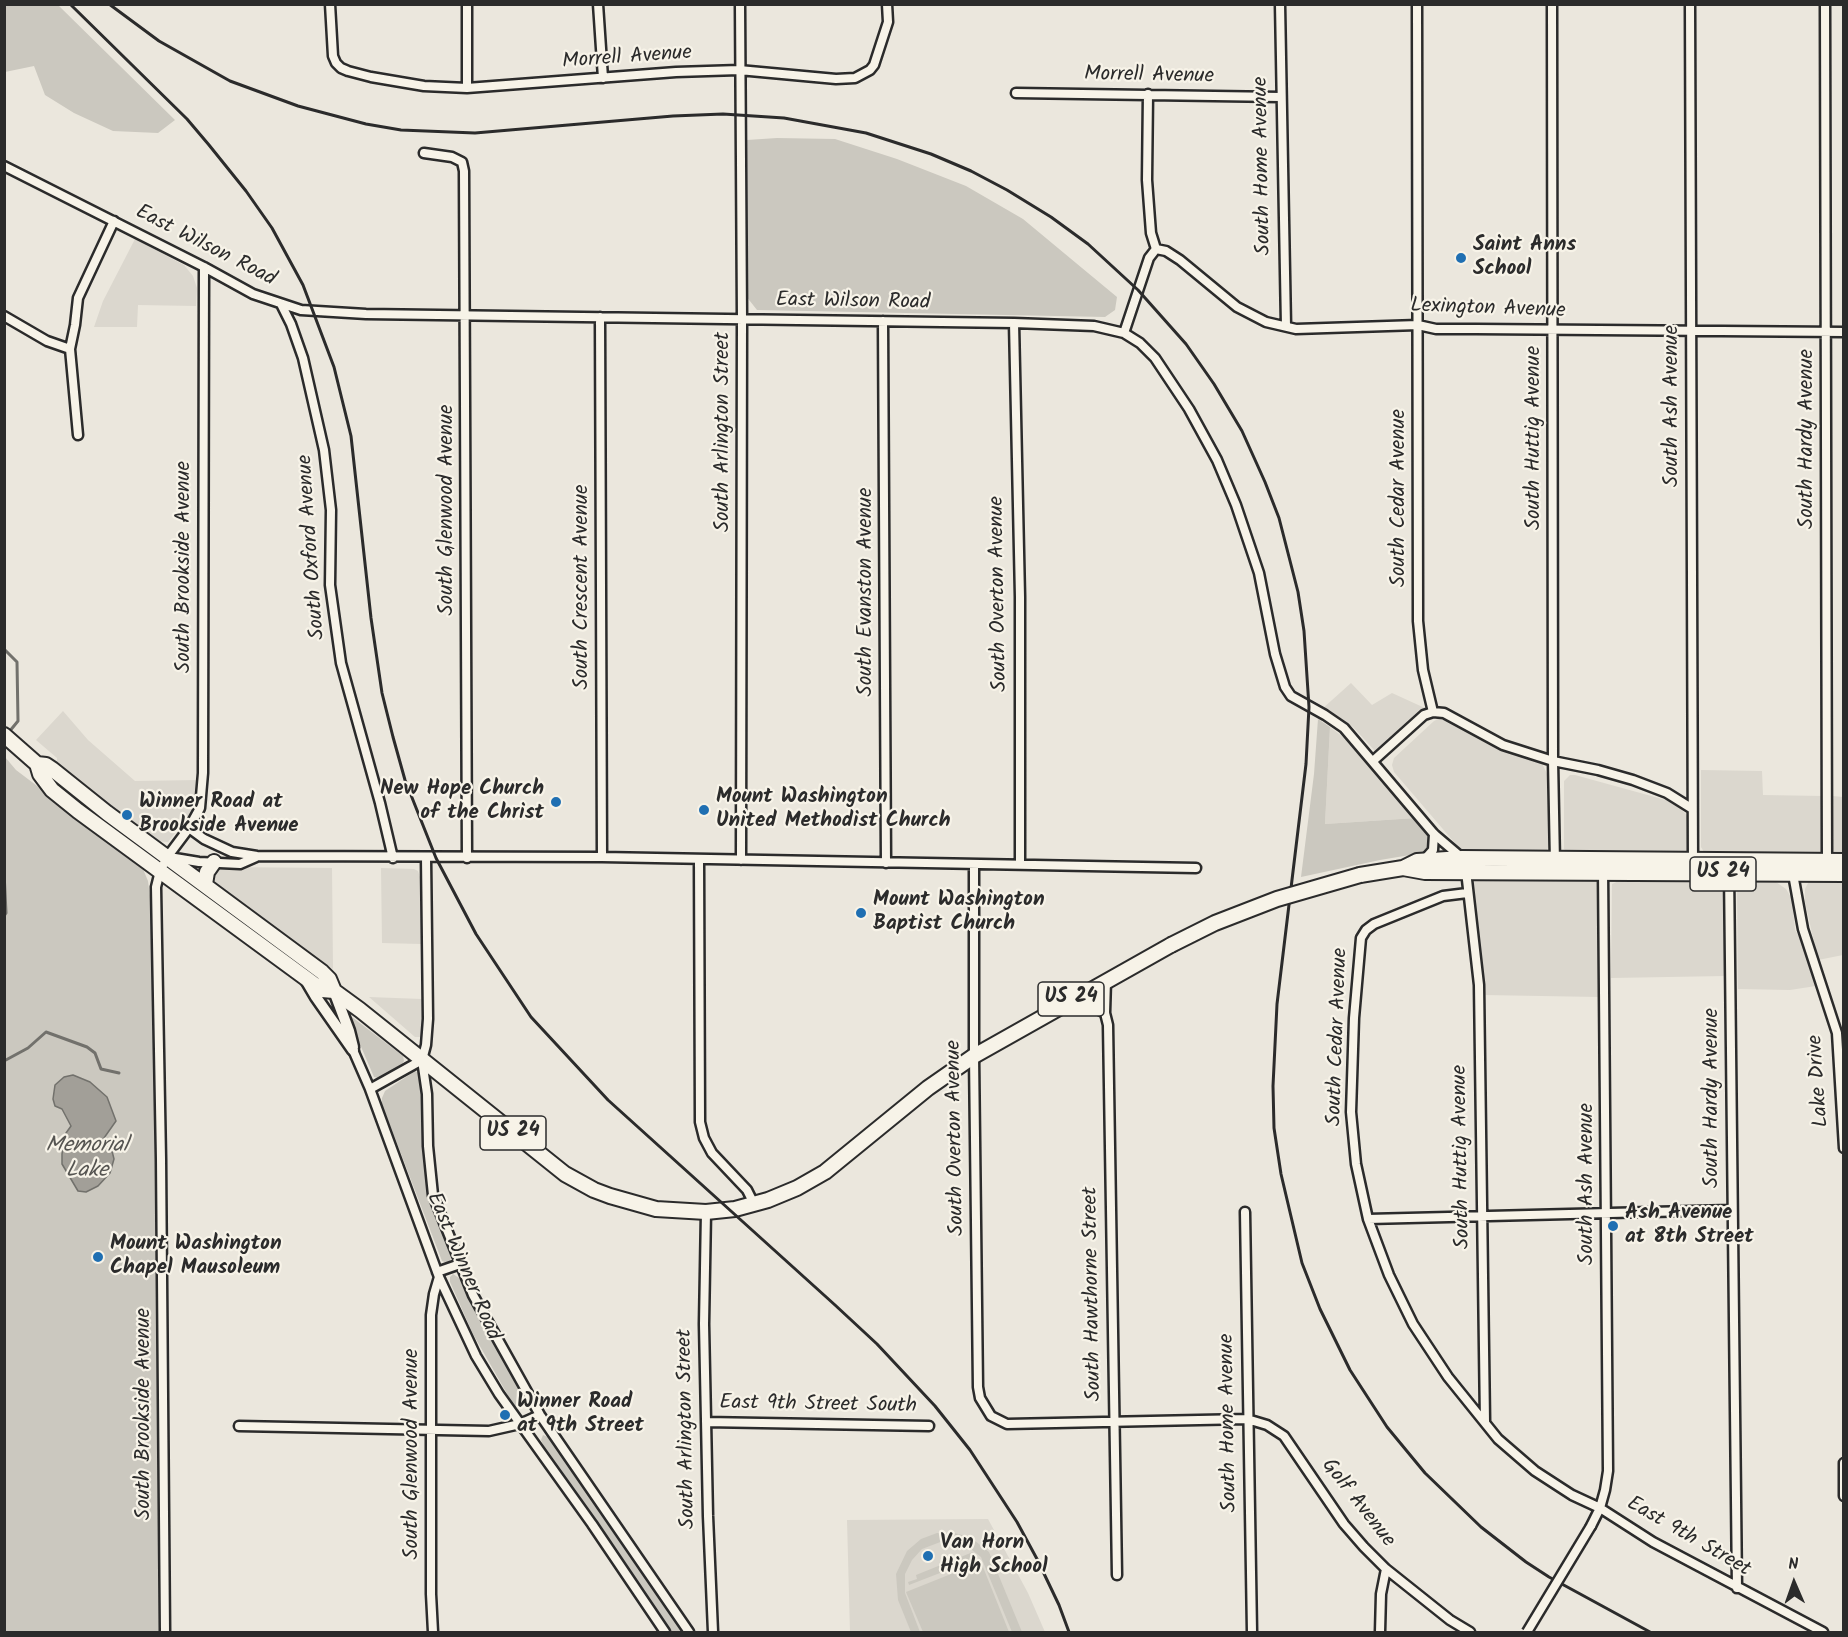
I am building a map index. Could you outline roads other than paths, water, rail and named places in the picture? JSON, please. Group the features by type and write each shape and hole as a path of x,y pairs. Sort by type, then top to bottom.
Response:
{"main road":[{"name":"East Winner Road","path":"4,735 37,764 46,765 52,769 107,813 274,935 329,979 334,991"},
{"name":"East Winner Road","path":"37,764 40,774 52,790 104,831 305,977"},
{"name":"US 24","path":"1403,868 1409,863 1425,859 1464,865 1827,867 1844,874"},
{"name":"US 24","path":"1773,867 1793,874 1844,861"},
{"path":"205,884 207,872 214,862"},
{"name":"US 24","path":"305,977 322,990 334,991 422,1059 539,1155 580,1183 640,1206 706,1218 797,1188 825,1172 928,1088 974,1056 1075,997 1215,923 1269,902 1360,875 1403,868 1425,872 1464,865"},
{"path":"265,949 274,935"}],"street":[{"name":"Morrell Avenue","path":"330,4 333,56 336,63 348,71 424,86 467,88 676,72 739,70 836,79 855,78 870,70 874,65 888,22 887,4"},
{"path":"467,4 467,88"},
{"path":"598,4 603,78"},
{"name":"South Arlington Street","path":"740,4 741,860"},
{"name":"South Home Avenue","path":"1280,4 1286,326"},
{"name":"South Cedar Avenue","path":"1417,4 1418,621 1423,670 1433,712"},
{"name":"South Huttig Avenue","path":"1552,4 1552,761 1555,865"},
{"name":"South Ash Avenue","path":"1690,4 1693,867"},
{"name":"South Hardy Avenue","path":"1825,4 1827,867"},
{"name":"Morrell Avenue","path":"1016,93 1280,97"},
{"path":"1124,333 1149,258 1155,249 1151,233 1147,180 1148,94"},
{"name":"South Glenwood Avenue","path":"424,153 452,157 462,162 464,171 467,858"},
{"name":"East Wilson Road","path":"4,166 253,294 301,310 329,313 1014,323 1094,326 1124,333 1140,343 1155,358 1189,409 1217,460 1236,505 1259,573 1277,662 1285,687 1291,696 1344,728 1434,834 1464,865"},
{"path":"78,435 70,349 78,298 114,221"},
{"name":"Lexington Avenue","path":"1155,249 1166,251 1180,260 1237,307 1266,322 1316,330 1418,325 1436,329 1553,331 1844,332"},
{"name":"South Brookside Avenue","path":"165,1632 156,887 160,871 168,856 189,828 200,808 203,773 204,267"},
{"name":"South Oxford Avenue","path":"281,304 303,358 324,450 331,510 330,585 341,663 393,858"},
{"path":"4,316 47,341 70,349"},
{"name":"South Crescent Avenue","path":"600,317 602,857"},
{"name":"South Evanston Avenue","path":"883,321 886,862"},
{"name":"South Overton Avenue","path":"1014,323 1020,597 1020,864"},
{"path":"1373,761 1418,720 1433,712 1444,713 1503,745 1552,761 1633,780 1667,793 1691,808"},
{"path":"189,828 204,839 232,852 257,856 602,857 1196,868"},
{"path":"1425,859 1433,850 1434,834"},
{"path":"168,856 199,862 240,864 257,856"},
{"path":"370,1089 422,1059 427,1038 428,1019 426,858"},
{"path":"699,859 700,1122 712,1152 747,1190 754,1204"},
{"name":"South Overton Avenue","path":"974,864 974,1056 978,1387 980,1398 997,1420 1007,1424 1114,1422"},
{"path":"1464,865 1467,893"},
{"name":"South Ash Avenue","path":"1600,1508 1608,1471 1603,865"},
{"name":"South Hardy Avenue","path":"1729,867 1731,1210 1737,1588"},
{"name":"Lake Drive","path":"1793,874 1803,928 1837,1033 1844,1148"},
{"name":"South Cedar Avenue","path":"1467,893 1443,896 1374,924 1361,938 1354,1018 1351,1112 1356,1164 1368,1219 1389,1275 1413,1324 1448,1377 1498,1438 1535,1471 1572,1496 1600,1508"},
{"name":"South Huttig Avenue","path":"1467,893 1479,985 1485,1422"},
{"name":"East Winner Road","path":"305,977 315,997 353,1050"},
{"name":"South Hawthorne Street","path":"1106,980 1117,1575"},
{"name":"East Winner Road","path":"334,991 349,1031 353,1050 370,1089 438,1274 476,1356 499,1394 592,1524 664,1632"},
{"path":"1075,997 1106,1013"},
{"name":"East Winner Road","path":"422,1059 427,1094 428,1146 434,1196 473,1295 540,1415 689,1632"},
{"path":"1368,1219 1731,1210"},
{"name":"South Home Avenue","path":"1245,1212 1252,1632"},
{"name":"South Arlington Street","path":"706,1218 704,1324 713,1632"},
{"path":"438,1274 460,1264"},
{"name":"South Glenwood Avenue","path":"433,1632 431,1315 438,1274"},
{"path":"239,1426 489,1431 520,1424 540,1415"},
{"path":"1114,1422 1247,1419"},
{"name":"Golf Avenue","path":"1247,1419 1268,1425 1284,1436 1344,1524 1386,1569 1450,1620 1470,1632"},
{"name":"East 9th Street South","path":"706,1422 929,1426"},
{"path":"1844,1463 1844,1496"},
{"path":"1527,1632 1600,1508"},
{"name":"East 9th Street","path":"1600,1508 1653,1542 1823,1632"},
{"path":"1380,1632 1381,1594 1386,1569"},
{"path":"704,1632 712,1621"}],"water":[{"name":"Memorial Lake","path":"73,1075 90,1082 107,1097 116,1121 104,1138 104,1143 112,1151 114,1159 110,1173 98,1186 86,1192 78,1191 62,1164 66,1133 71,1126 62,1109 55,1106 53,1099 55,1085 64,1077"}],"waterway":[{"path":"4,649 17,662 18,721 9,732"},
{"path":"4,872 6,913 4,916"},
{"path":"4,1061 28,1048 46,1032 87,1047 95,1053 101,1069 119,1073"}],"railway":[{"path":"70,4 187,119 209,145 272,228 303,285 334,367 351,436 371,618 382,693 393,737 405,780 436,858 476,934 531,1017 608,1100 877,1344 935,1406 970,1450 1017,1522 1059,1605 1069,1632"},
{"path":"109,4 159,41 230,81 298,106 366,124 401,130 475,133 673,116 723,114 784,118 866,133 931,154 1007,190 1051,217 1088,244 1138,290 1186,344 1214,384 1242,431 1279,518 1298,592 1304,631 1309,707 1306,764 1277,1004 1273,1086 1274,1128 1281,1174 1302,1263 1320,1309 1350,1370 1387,1427 1425,1473 1481,1527 1526,1562 1650,1632"}],"place":[{"name":"Saint Anns School","path":"1461,258"},
{"name":"New Hope Church of the Christ","path":"556,802"},
{"name":"Mount Washington United Methodist Church","path":"704,810"},
{"name":"Winner Road at Brookside Avenue","path":"127,815"},
{"name":"Mount Washington Baptist Church","path":"861,913"},
{"name":"Ash Avenue at 8th Street","path":"1613,1226"},
{"name":"Mount Washington Chapel Mausoleum","path":"98,1257"},
{"name":"Winner Road at 9th Street","path":"505,1415"},
{"name":"Van Horn High School","path":"928,1556"}]}
